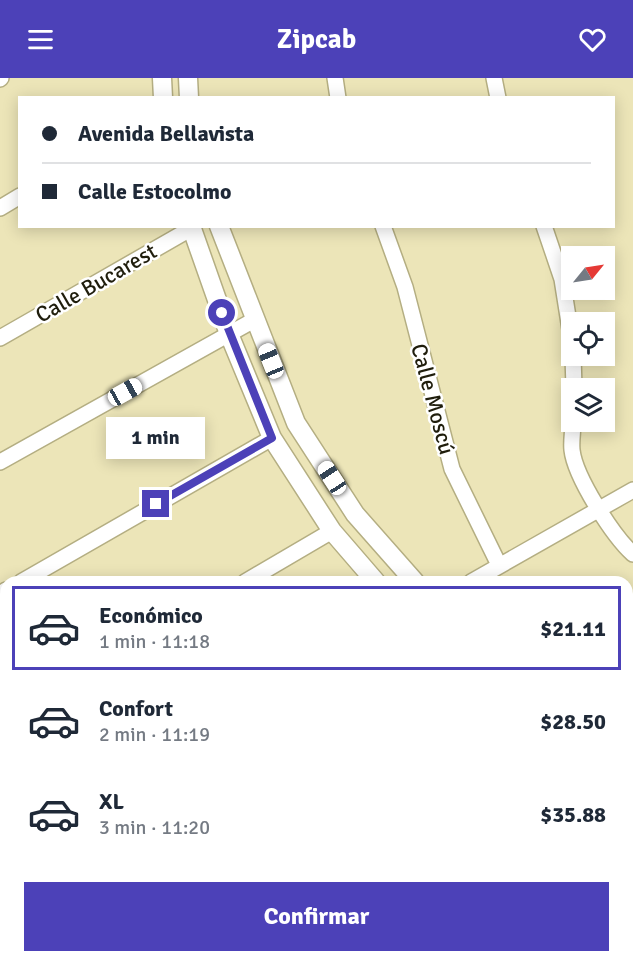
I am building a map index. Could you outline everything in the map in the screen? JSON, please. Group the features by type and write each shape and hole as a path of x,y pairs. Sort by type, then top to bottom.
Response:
{"street":[{"path":"162,78 163,96"},
{"path":"188,78 189,96"},
{"path":"335,78 338,96"},
{"path":"494,78 498,96"},
{"path":"0,207 18,197"},
{"name":"Calle Bucarest","path":"0,338 190,228"},
{"path":"192,228 229,334 272,438 332,531 371,576"},
{"path":"220,228 296,423 356,514 410,576"},
{"name":"Calle Moscú","path":"384,228 405,287 452,469 499,565"},
{"path":"545,228 562,279 567,312"},
{"path":"0,462 254,320"},
{"path":"573,432 572,450 598,509 633,554"},
{"path":"31,576 272,438"},
{"path":"481,576 633,490"},
{"path":"255,576 332,531"}],"route":[{"path":"156,504 272,438 222,313"}]}
